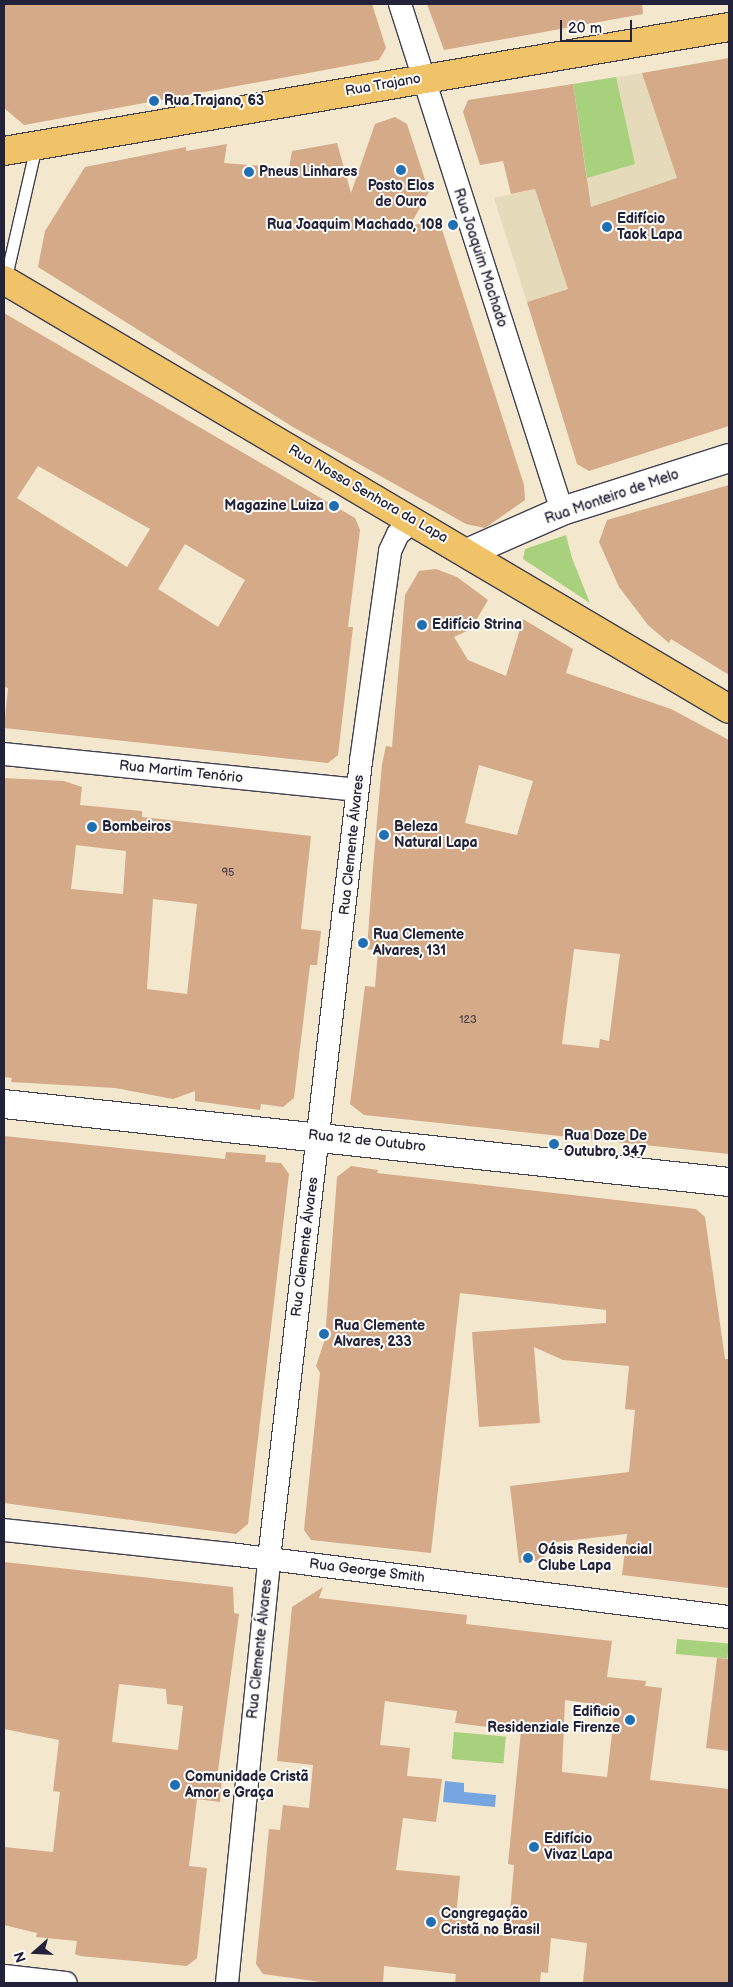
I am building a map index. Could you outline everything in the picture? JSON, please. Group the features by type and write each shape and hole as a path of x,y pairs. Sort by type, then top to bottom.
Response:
{"main road":[{"name":"Rua Trajano","path":"4,151 729,27"},
{"name":"Rua Nossa Senhora da Lapa","path":"4,280 469,552 729,709"}],"street":[{"name":"Rua Joaquim Machado","path":"400,4 562,511"},
{"name":"Rua Monteiro de Melo","path":"469,552 562,511 729,458"},
{"name":"Rua Clemente Álvares","path":"227,1983 269,1559 357,790 390,551 398,534 414,521"},
{"name":"Rua Martim Tenório","path":"4,754 357,790"},
{"name":"Rua 12 de Outubro","path":"4,1104 318,1135 729,1183"},
{"name":"Rua George Smith","path":"4,1530 269,1559 729,1617"},
{"path":"4,1976 66,1983"}],"lane":[{"path":"4,280 36,145"}],"shaded area":[{"path":"701,64 729,159 729,342 698,246 527,302 494,198 587,178 604,79"}],"green space":[{"path":"616,77 635,164 587,178 573,84"},
{"path":"566,535 572,558 590,603 523,559 525,549"},
{"path":"677,1639 729,1644 727,1658 676,1654"},
{"path":"454,1732 506,1737 503,1763 452,1759"}],"water":[{"path":"445,1781 464,1783 464,1792 496,1795 495,1807 443,1802"}],"building":[{"path":"4,4 372,4 386,48 379,60 24,125 4,108"},
{"path":"427,4 642,4 643,14 444,50"},
{"path":"729,58 729,426 589,471 577,464 527,302 568,289 535,189 511,194 503,161 480,165 463,112 468,100 573,84 591,207 677,178 642,73"},
{"path":"395,117 407,124 429,192 409,227 438,217 524,485 525,500 485,528 466,524 293,427 38,267 45,231 85,167 186,147 186,151 227,144 224,163 289,168 292,151 337,143 351,193 375,124"},
{"path":"4,313 355,518 360,530 348,627 353,627 338,755 328,763 4,728 8,688 4,687","holes":["38,466 150,529 127,567 17,498","185,544 245,580 218,627 158,589"]},
{"path":"729,485 729,675 671,639 669,643 648,625 619,587 599,542 607,520"},
{"path":"436,569 457,577 488,600 471,629 454,637 468,660 506,676 523,619 573,649 566,673 671,709 729,740 729,1154 364,1115 350,1104 365,986 375,987 378,951 367,949 382,764 386,746 392,747 405,595 419,571","holes":["479,765 533,781 517,835 465,823","574,949 620,954 609,1041 600,1039 599,1048 562,1044"]},
{"path":"4,778 64,781 82,787 80,805 142,811 142,817 311,836 301,929 321,931 317,965 310,965 294,1098 283,1107 261,1104 260,1110 195,1101 195,1091 173,1099 115,1088 11,1082 12,1078 4,1077","holes":["76,845 126,851 123,894 71,889","153,899 197,904 187,994 147,989"]},
{"path":"4,1136 225,1159 226,1152 266,1155 265,1162 281,1163 289,1174 248,1524 236,1534 4,1503"},
{"path":"351,1166 378,1170 377,1173 696,1209 705,1217 725,1359 729,1359 729,1588 622,1575 627,1534 546,1543 544,1560 519,1563 510,1486 629,1472 635,1410 625,1409 629,1366 563,1360 534,1347 540,1423 479,1427 472,1332 606,1323 606,1310 460,1293 431,1553 311,1540 304,1530 320,1373 316,1366 325,1339 337,1177"},
{"path":"4,1562 233,1587 234,1613 239,1614 217,1778 222,1778 220,1802 197,1799 189,1866 207,1868 197,1958 187,1966 80,1956 75,1954 77,1941 36,1937 37,1933 4,1925 4,1847 53,1852 60,1792 53,1791 59,1740 4,1729","holes":["119,1684 166,1689 167,1704 183,1706 178,1750 112,1742"]},
{"path":"323,1587 319,1598 467,1615 466,1624 612,1641 607,1677 646,1681 645,1686 662,1688 650,1780 729,1789 729,1983 583,1983 587,1943 551,1938 548,1973 541,1972 540,1983 455,1983 456,1974 384,1966 383,1983 328,1983 263,1974 256,1964 269,1829 280,1830 283,1805 309,1808 313,1765 277,1761 292,1607","holes":["565,1700 615,1707 607,1777 562,1772","385,1701 457,1711 455,1723 521,1731 508,1864 514,1865 508,1936 470,1932 472,1917 456,1916 460,1876 396,1870 403,1818 436,1822 442,1779 407,1776 410,1748 380,1745"]},
{"path":"717,1658 729,1659 729,1751 706,1748"}],"place":[{"name":"Rua Trajano, 63","path":"154,101"},
{"name":"Posto Elos de Ouro","path":"401,170"},
{"name":"Pneus Linhares","path":"249,172"},
{"name":"Rua Joaquim Machado, 108","path":"453,225"},
{"name":"Edifício Taok Lapa","path":"607,227"},
{"name":"Magazine Luiza","path":"334,506"},
{"name":"Edifício Strina","path":"422,625"},
{"name":"Bombeiros","path":"92,827"},
{"name":"Beleza Natural Lapa","path":"384,835"},
{"name":"Rua Clemente Alvares, 131","path":"363,943"},
{"name":"Rua Doze De Outubro, 347","path":"554,1144"},
{"name":"Rua Clemente Alvares, 233","path":"324,1334"},
{"name":"Oásis Residencial Clube Lapa","path":"528,1558"},
{"name":"Edificio Residenziale Firenze","path":"630,1720"},
{"name":"Comunidade Cristã Amor e Graça","path":"175,1785"},
{"name":"Edifício Vivaz Lapa","path":"534,1847"},
{"name":"Congregação Cristã no Brasil","path":"431,1922"}]}
